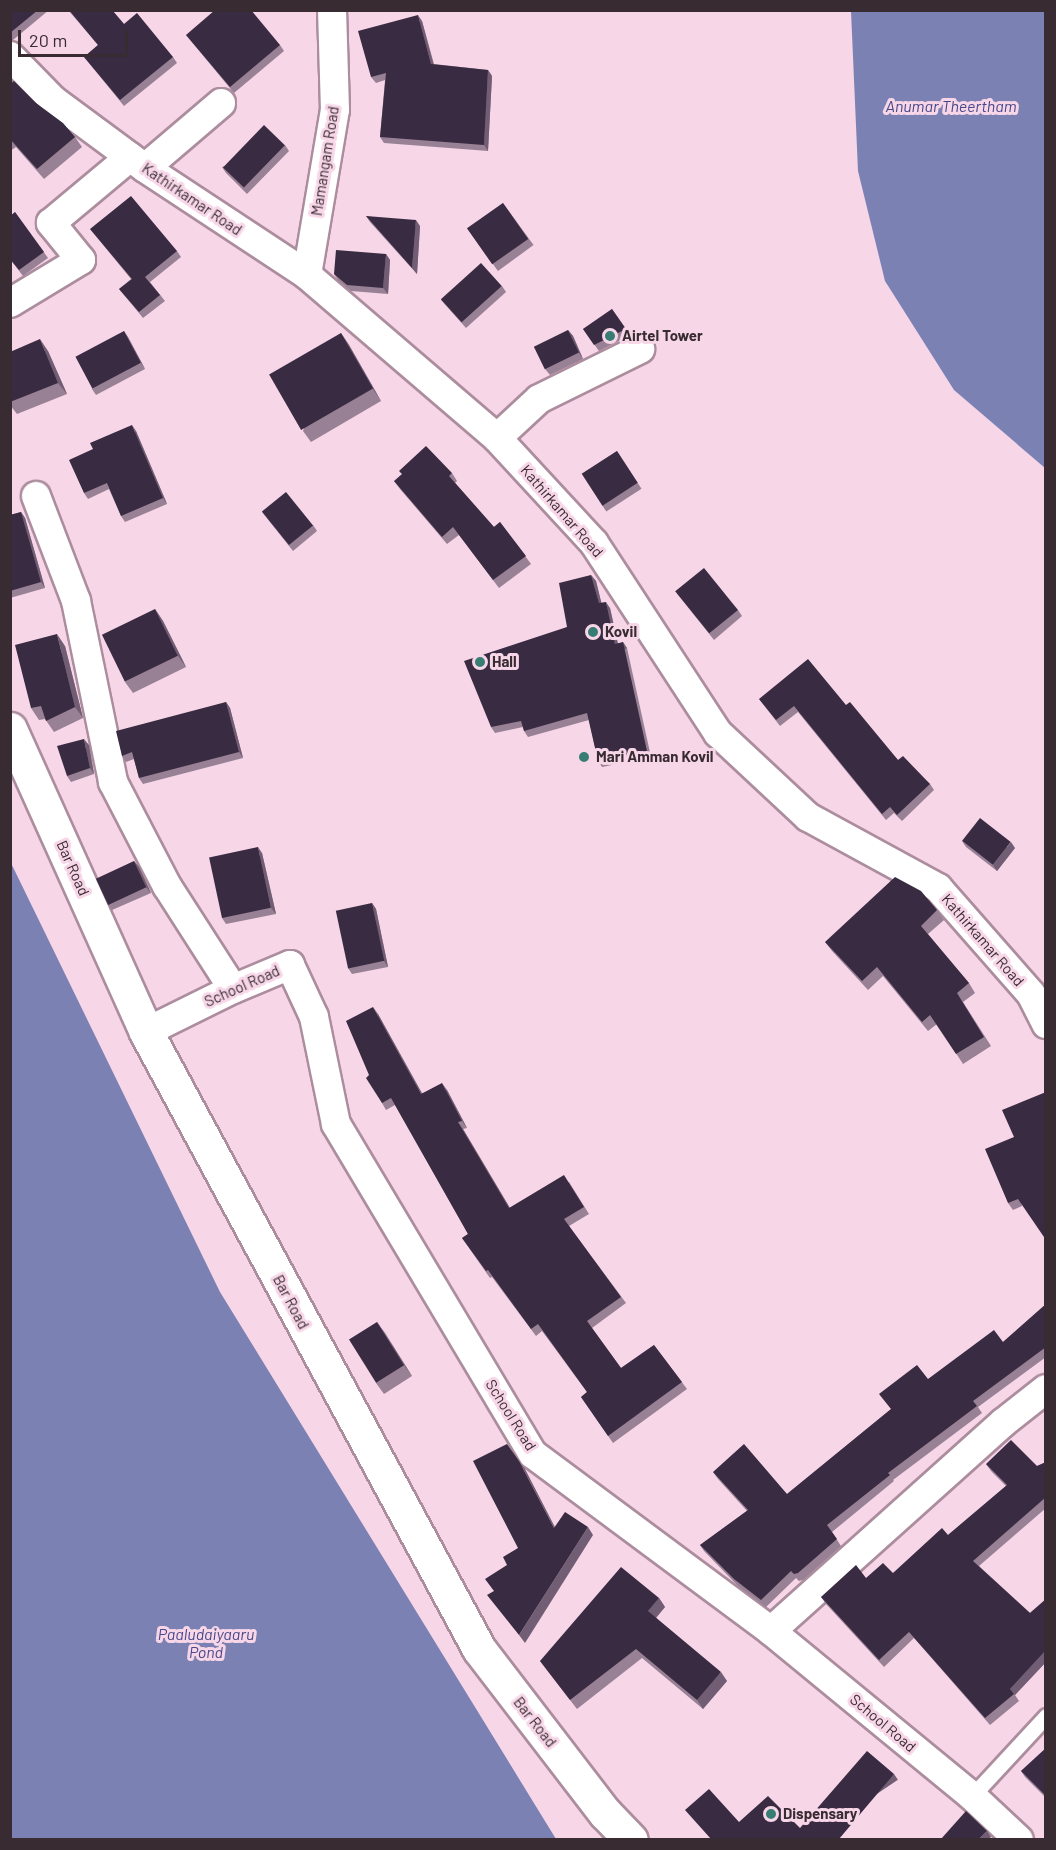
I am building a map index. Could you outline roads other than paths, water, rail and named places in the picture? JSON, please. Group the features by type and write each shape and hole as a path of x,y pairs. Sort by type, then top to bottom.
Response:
{"main road":[{"name":"Bar Road","path":"10,729 146,1032 479,1649 605,1813 631,1839"}],"street":[{"name":"Mamangam Road","path":"307,275 334,110 332,10"},
{"name":"Kathirkamar Road","path":"10,56 53,100 138,163 307,275 497,438 594,543 718,733 808,818 938,888 1031,994 1046,1024"},
{"path":"10,303 81,260 51,223 221,103"},
{"path":"497,438 539,399 640,349"},
{"path":"36,496 76,601 113,782 167,886 233,989"},
{"name":"School Road","path":"146,1032 233,989 290,965 314,1017 336,1124 533,1454 771,1630 972,1796 1019,1839"},
{"path":"771,1630 1004,1422 1046,1389"}],"lane":[{"path":"972,1796 1046,1716"}],"water":[{"name":"Anumar Theertham","path":"851,11 1045,11 1045,468 954,390 885,281 858,171"},
{"name":"Paaludaiyaaru Pond","path":"10,861 220,1292 556,1839 11,1839"}],"place":[{"name":"Airtel Tower","path":"610,336"},
{"name":"Kovil","path":"593,632"},
{"name":"Hall","path":"480,662"},
{"name":"Mari Amman Kovil","path":"584,757"},
{"name":"Dispensary","path":"771,1814"}]}
